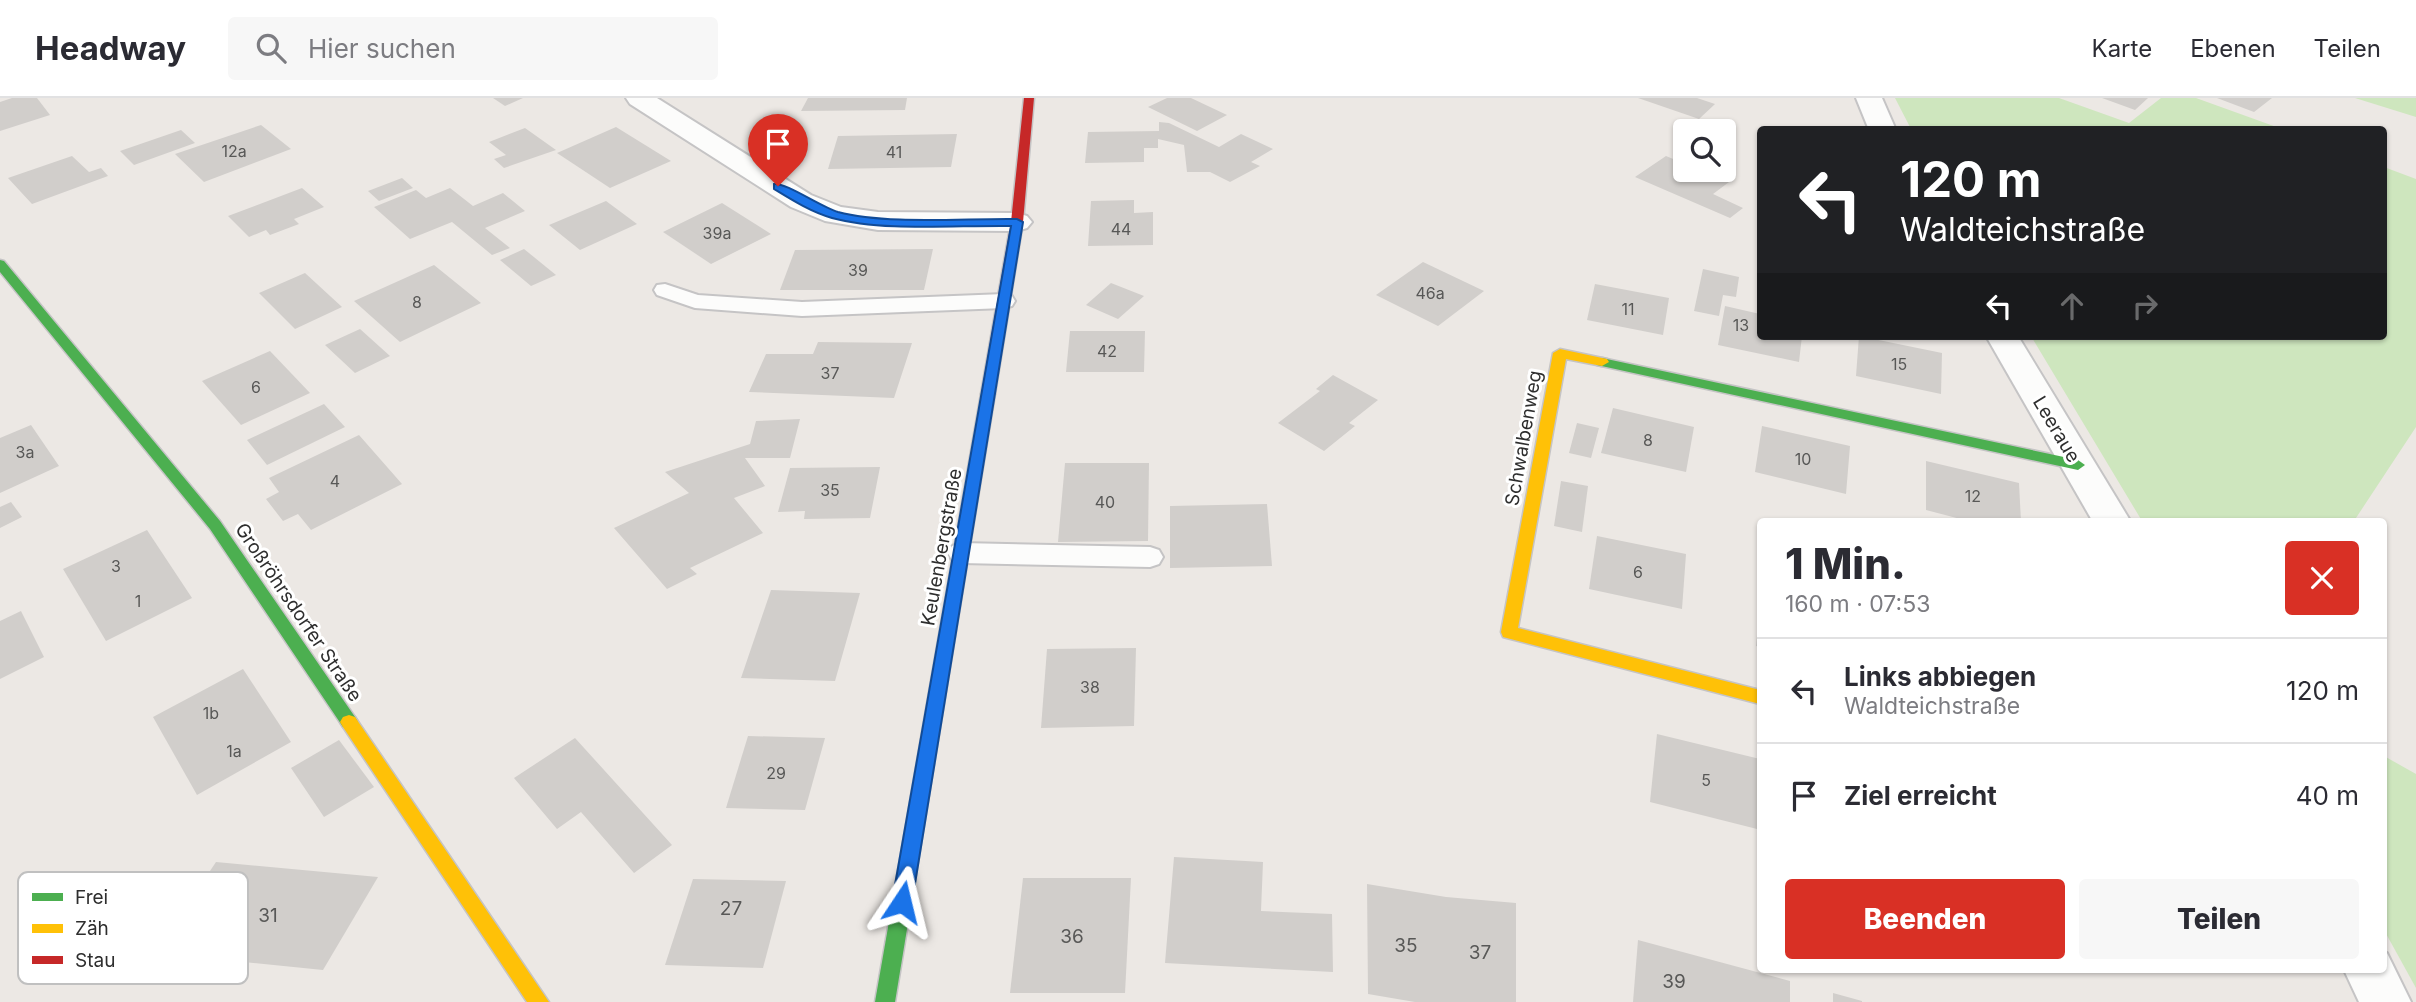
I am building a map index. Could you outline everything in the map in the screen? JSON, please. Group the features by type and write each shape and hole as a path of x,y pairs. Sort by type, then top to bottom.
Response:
{"street":[{"path":"639,98 801,201 835,215 878,221 1017,222"},
{"name":"Keulenbergstraße","path":"884,1002 1017,222 1029,98"},
{"path":"1869,98 1881,126"},
{"name":"Großröhrsdorfer Straße","path":"0,264 215,525 539,1002"},
{"name":"Leeraue","path":"2004,340 2110,518"},
{"name":"Schwalbenweg","path":"1757,696 1509,632 1560,352 2078,465"},
{"path":"2371,973 2386,1002"}],"lane":[{"path":"665,290 695,301 802,309 1004,301"},
{"path":"961,553 1150,557"}],"green space":[{"path":"1895,98 2059,98 2129,123 2161,98 2196,98 2274,126 1909,126"},
{"path":"2355,98 2416,98 2416,117"},
{"path":"2387,168 2416,179 2416,427 2356,518 2140,518 2033,340 2387,340"},
{"path":"2387,758 2416,774 2416,988 2387,935"}],"building":[{"path":"12,98 37,98 50,115 0,131 0,102"},
{"path":"493,98 523,98 505,106"},
{"path":"808,98 907,98 905,110 801,111"},
{"path":"1167,98 1191,98 1227,115 1197,131 1148,107"},
{"path":"1638,98 1697,98 1715,104 1699,119"},
{"path":"2102,98 2148,98 2135,110"},
{"path":"2217,98 2272,98 2254,112"},
{"path":"1159,122 1169,123 1219,147 1241,134 1273,149 1251,162 1260,166 1230,182 1210,172 1187,172 1184,145 1158,139 1158,148 1144,148 1144,162 1085,163 1088,132 1159,131"},
{"path":"261,125 291,149 204,182 175,154"},
{"path":"616,127 671,161 610,188 557,153"},
{"path":"525,128 556,150 504,168 494,159 506,155 489,142"},
{"path":"181,130 195,143 134,165 120,151"},
{"path":"957,134 951,167 828,169 838,136"},
{"path":"72,156 89,172 101,168 108,176 32,204 8,178"},
{"path":"1666,156 1673,159 1673,182 1729,182 1713,194 1743,208 1730,218 1635,177"},
{"path":"402,178 413,188 379,201 368,191"},
{"path":"302,188 324,207 294,219 299,224 270,235 266,230 249,237 228,216"},
{"path":"450,188 473,206 503,193 525,211 485,228 510,248 492,255 452,222 410,239 374,207 416,190 426,198"},
{"path":"1134,200 1134,213 1153,212 1153,245 1088,246 1091,201"},
{"path":"606,201 637,224 580,250 549,225"},
{"path":"722,203 771,234 711,264 663,232"},
{"path":"524,249 556,275 531,286 500,260"},
{"path":"933,249 924,290 780,290 795,250"},
{"path":"1423,262 1484,291 1438,326 1376,295"},
{"path":"434,265 481,303 400,342 354,301"},
{"path":"1703,269 1739,277 1736,297 1723,295 1719,316 1694,311"},
{"path":"305,273 342,307 295,329 259,293"},
{"path":"1111,283 1144,296 1118,319 1086,305"},
{"path":"1595,284 1669,298 1663,335 1587,320"},
{"path":"1725,306 1757,313 1757,340 1802,340 1799,362 1718,345"},
{"path":"360,329 390,356 355,373 325,345"},
{"path":"1070,331 1145,331 1144,372 1066,372"},
{"path":"1859,340 1879,340 1942,353 1941,394 1856,376"},
{"path":"818,342 912,343 894,398 749,392 766,354 813,354"},
{"path":"270,351 310,393 241,425 202,381"},
{"path":"1333,375 1378,400 1349,423 1355,426 1324,451 1278,423 1320,391 1316,389"},
{"path":"324,404 345,427 267,465 247,440"},
{"path":"1613,408 1694,427 1686,472 1601,453"},
{"path":"800,419 790,458 745,458 765,486 734,498 763,533 690,568 697,574 667,589 614,528 689,493 665,472 750,444 756,421"},
{"path":"1577,423 1599,428 1591,458 1569,453"},
{"path":"31,425 59,466 0,493 0,438"},
{"path":"1762,426 1850,446 1846,494 1755,472"},
{"path":"359,435 402,484 311,530 298,514 283,521 266,499 279,492 269,478"},
{"path":"1926,461 2019,483 2021,518 1957,518 1926,510"},
{"path":"1065,463 1149,463 1148,541 1058,542"},
{"path":"880,467 870,518 804,519 805,511 778,512 790,468"},
{"path":"1561,481 1588,486 1582,532 1554,526"},
{"path":"11,502 22,517 0,528 0,507"},
{"path":"1267,504 1272,566 1170,568 1170,506"},
{"path":"147,530 192,598 106,641 63,569"},
{"path":"1597,536 1686,554 1682,609 1589,589"},
{"path":"771,590 860,593 835,681 741,678"},
{"path":"21,611 44,657 0,679 0,621"},
{"path":"1136,648 1134,726 1041,728 1047,649"},
{"path":"243,669 291,742 197,795 153,717"},
{"path":"1657,734 1757,758 1757,829 1650,802"},
{"path":"748,736 825,738 805,810 726,808"},
{"path":"575,738 672,845 634,873 581,812 557,829 514,778"},
{"path":"339,740 374,787 324,817 291,768"},
{"path":"1174,857 1263,862 1261,911 1332,914 1333,972 1165,963"},
{"path":"216,862 378,877 323,970 248,962 248,872 209,872"},
{"path":"1023,878 1131,878 1125,993 1010,993"},
{"path":"693,879 786,881 763,968 665,965"},
{"path":"1367,884 1446,897 1516,903 1516,1002 1415,1002 1368,994"},
{"path":"1638,940 1790,981 1790,1002 1633,1002"},
{"path":"1833,993 1862,1001 1862,1002 1833,1002"}],"traffic: fast":[{"path":"0,264 215,525 349,722"},
{"path":"1602,362 2078,465"},
{"path":"885,1002 988,394"}],"traffic: slow":[{"path":"1602,362 1560,353 1509,632 1757,696"},
{"path":"349,722 539,1002"}],"traffic: jam":[{"path":"988,394 1017,222 1029,98"}],"route":[{"path":"778,186 801,201 835,215 878,221 1017,222 902,902"}]}
